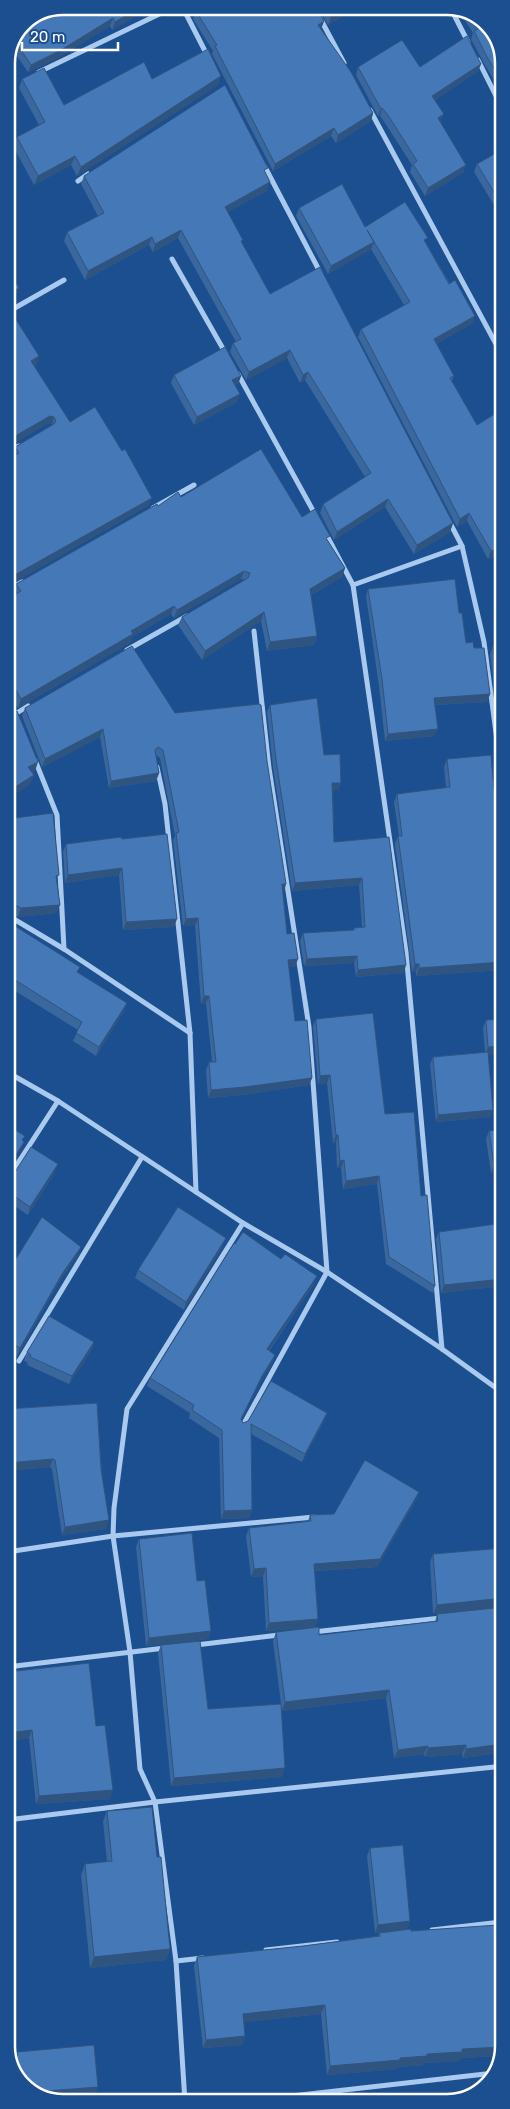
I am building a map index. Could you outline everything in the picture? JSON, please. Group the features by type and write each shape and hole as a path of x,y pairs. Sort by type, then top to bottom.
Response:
{"street":[{"path":"29,77 157,15"},
{"path":"187,15 211,63"},
{"path":"318,15 347,68"},
{"path":"454,16 471,48"},
{"path":"476,56 495,94"},
{"path":"366,103 495,342"},
{"path":"260,158 324,281"},
{"path":"78,181 94,170"},
{"path":"172,259 230,362"},
{"path":"15,308 64,280"},
{"path":"235,370 353,585 406,952 442,1349"},
{"path":"15,448 24,443"},
{"path":"143,514 194,485"},
{"path":"444,511 462,546 484,642 495,725"},
{"path":"353,585 462,546"},
{"path":"15,586 24,581"},
{"path":"117,656 193,612"},
{"path":"242,1427 327,1272 309,1027 269,768 254,632"},
{"path":"20,722 16,713 33,704"},
{"path":"31,750 57,815 64,949"},
{"path":"156,759 165,804 190,1033 196,1192"},
{"path":"15,920 64,949 190,1033"},
{"path":"15,1077 58,1101 243,1223 327,1272 442,1349 495,1387"},
{"path":"15,1168 58,1101"},
{"path":"19,1361 142,1157"},
{"path":"184,2094 176,1961 155,1802 140,1769 130,1652 113,1536 114,1508 127,1408 243,1223"},
{"path":"15,1550 113,1536 319,1516"},
{"path":"307,1632 445,1618"},
{"path":"189,1645 287,1635"},
{"path":"15,1666 170,1647"},
{"path":"15,1819 155,1802 495,1767"},
{"path":"424,1931 495,1923"},
{"path":"256,1952 345,1941"},
{"path":"176,1961 206,1958"},
{"path":"306,2094 486,2073"}],"building":[{"path":"63,15 127,15 115,22 113,18 61,50 31,65 19,46 23,36 36,23 54,16"},
{"path":"198,15 321,15 324,21 318,25 351,72 373,113 338,135 334,128 275,164 215,46 217,45"},
{"path":"475,24 489,39 494,54 495,70 474,31 478,29"},
{"path":"467,36 481,64 432,96 444,114 438,118 466,165 428,188 413,164 417,161 388,115 381,109 358,67 402,40 420,67"},
{"path":"208,49 221,76 81,167 75,156 38,176 17,137 45,122 22,79 44,68 64,105 144,62 152,79"},
{"path":"225,85 268,168 264,170 270,182 225,207 270,294 320,267 453,523 417,545 388,499 337,532 323,504 371,473 308,372 303,375 290,350 249,372 233,343 241,339 181,230 155,244 152,237 88,271 67,232 104,213 84,176"},
{"path":"495,154 495,194 477,164"},
{"path":"342,184 365,227 405,202 428,238 424,240 449,284 455,280 475,316 434,339 454,376 450,378 477,425 495,414 495,550 491,551 469,513 460,519 361,329 410,302 367,230 374,242 331,266 299,208"},
{"path":"15,281 19,288 15,290"},
{"path":"15,318 39,356 31,361 70,422 95,407 122,451 125,449 152,498 15,575 15,455 19,453 15,447 54,424 56,421 54,417 50,416 15,436"},
{"path":"225,347 241,376 232,380 240,394 197,417 174,375"},
{"path":"261,449 302,517 315,509 330,536 326,538 345,568 310,589 317,636 270,642 264,612 205,651 182,617 248,578 250,573 244,571 177,610 174,606 131,631 133,634 21,699 15,689 15,594 21,591 16,584 157,504 158,506 178,492 181,497"},
{"path":"455,579 459,613 462,613 466,643 473,642 474,648 484,648 490,694 434,698 438,729 388,734 382,679 368,589"},
{"path":"132,646 175,713 261,705 267,761 286,884 282,884 287,934 294,933 298,959 288,960 295,1021 307,1020 312,1078 211,1090 209,1062 216,1062 209,996 204,996 198,918 186,919 176,833 179,832 163,750 158,747 155,750 159,773 111,781 103,729 45,759 25,708"},
{"path":"493,646 495,646 495,662"},
{"path":"317,698 324,755 340,754 341,783 332,783 334,842 389,837 406,965 358,970 357,956 307,959 303,933 354,930 354,928 365,927 362,878 295,883 276,760 270,705"},
{"path":"17,711 38,762 28,767 34,775 15,787 15,712"},
{"path":"491,755 495,790 495,963 419,968 419,964 415,964 398,836 402,836 397,794 450,787 447,759"},
{"path":"53,813 59,875 56,876 60,905 21,908 15,905 15,818"},
{"path":"167,834 177,919 126,922 122,868 68,875 66,844 121,837 122,839"},
{"path":"15,926 80,967 77,972 127,1003 99,1047 76,1033 82,1022 15,980"},
{"path":"373,1013 385,1114 414,1112 421,1196 427,1195 435,1286 389,1257 379,1176 346,1181 344,1160 340,1161 338,1135 336,1135 330,1075 320,1076 316,1019"},
{"path":"495,1019 495,1047 488,1047 486,1020"},
{"path":"488,1052 493,1110 438,1115 433,1057"},
{"path":"15,1130 25,1136 22,1140 24,1142 15,1156"},
{"path":"495,1130 495,1164 494,1164 489,1131"},
{"path":"31,1147 58,1164 30,1207 15,1197 15,1172"},
{"path":"178,1207 226,1238 186,1302 138,1270"},
{"path":"42,1217 81,1247 62,1274 20,1348 15,1345 15,1260"},
{"path":"495,1224 495,1280 444,1285 439,1232"},
{"path":"243,1232 281,1259 285,1254 317,1276 267,1349 275,1355 262,1376 241,1419 243,1423 248,1421 271,1381 327,1413 305,1454 251,1424 252,1510 224,1511 222,1430 192,1410 194,1405 150,1378 234,1243"},
{"path":"49,1316 94,1342 72,1376 30,1357 31,1355 27,1352"},
{"path":"97,1403 101,1469 109,1520 65,1527 55,1460 15,1462 15,1408"},
{"path":"365,1460 419,1492 380,1559 314,1564 318,1619 269,1623 266,1568 254,1569 249,1528 311,1521 310,1515 334,1514"},
{"path":"192,1533 197,1581 205,1580 211,1631 149,1638 139,1539"},
{"path":"495,1549 495,1599 437,1605 433,1554"},
{"path":"495,1608 495,1745 466,1749 466,1745 428,1748 428,1746 398,1750 389,1690 285,1702 276,1632 319,1627 319,1635 438,1621 437,1614"},
{"path":"200,1641 208,1709 281,1704 285,1768 174,1778 161,1645"},
{"path":"89,1663 96,1726 105,1725 113,1790 39,1796 32,1730 15,1732 15,1671"},
{"path":"152,1807 157,1857 161,1857 170,1949 94,1957 85,1864 112,1861 107,1811"},
{"path":"403,1845 410,1921 378,1925 370,1848"},
{"path":"495,1925 495,2047 462,2049 462,2052 427,2054 427,2056 400,2058 400,2060 330,2066 325,2005 243,2014 245,2036 206,2040 197,1957 380,1936 379,1933 411,1929 411,1931"},
{"path":"94,2045 98,2087 48,2091 39,2088 21,2070 17,2052"}]}
